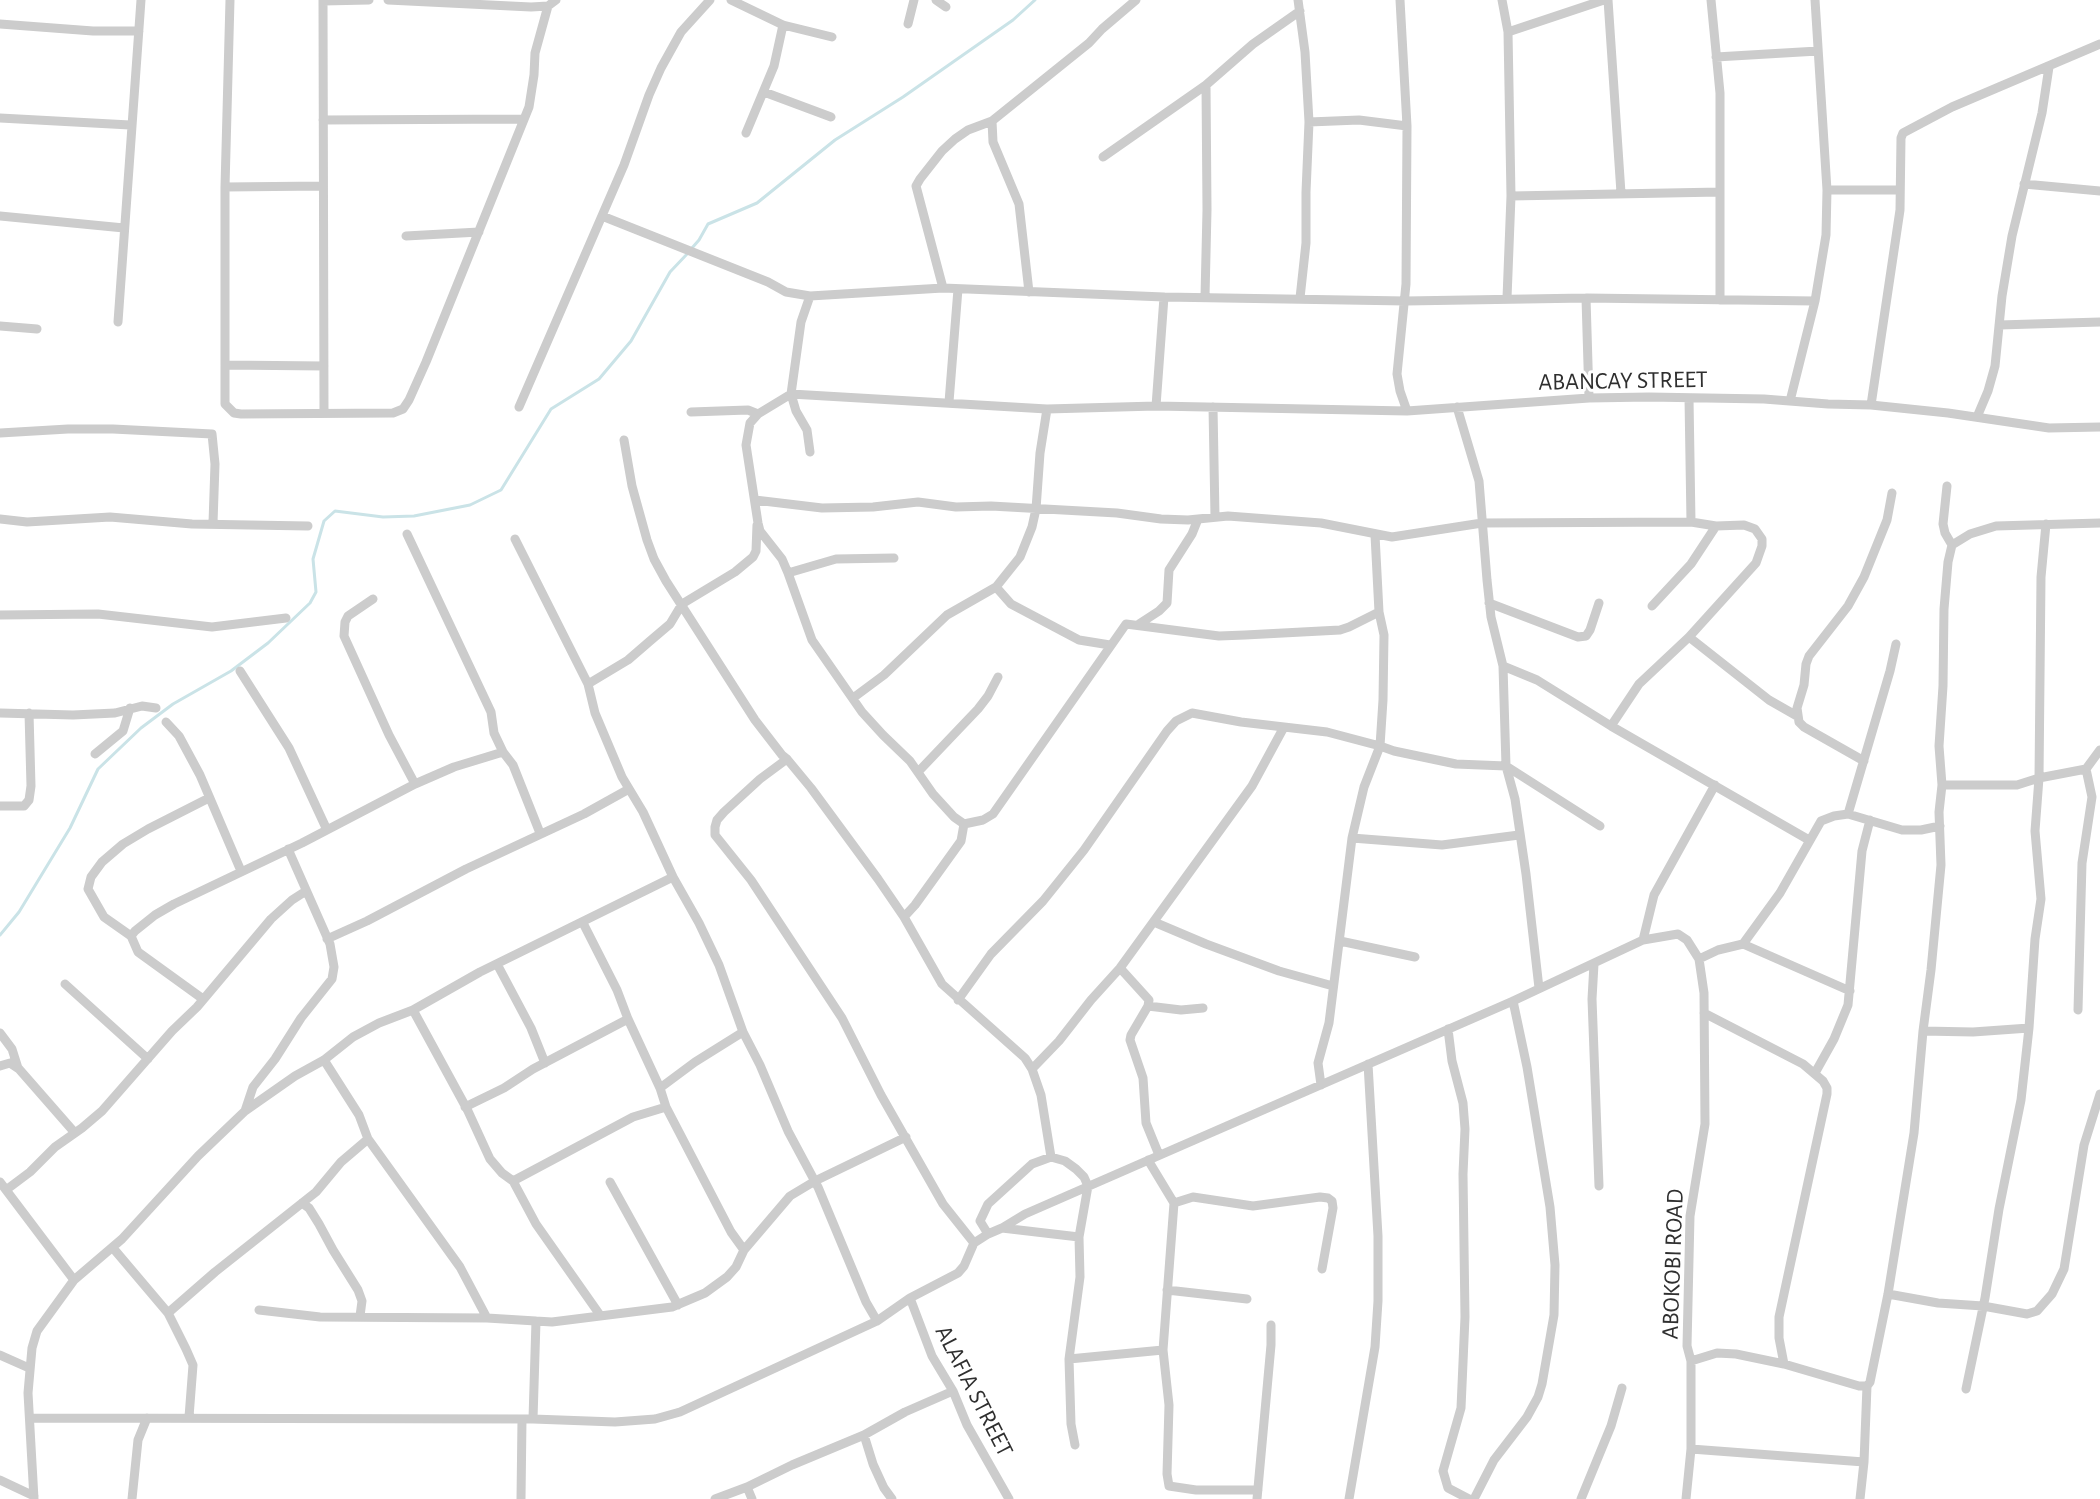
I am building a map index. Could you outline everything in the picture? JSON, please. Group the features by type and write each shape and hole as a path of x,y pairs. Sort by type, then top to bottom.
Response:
{"street":[{"path":"118,322 130,125 141,0"},
{"path":"230,0 225,188 225,404 234,413 393,413 403,409 409,400 426,362 529,107 535,53 552,3 531,7 388,0"},
{"path":"324,412 323,1 369,0"},
{"path":"519,407 624,165 661,68 681,32 710,0"},
{"path":"731,0 783,25 832,37"},
{"path":"908,24 914,0"},
{"path":"936,0 946,8"},
{"path":"943,288 916,186 942,151 955,139 968,130 992,121 1089,44 1102,29 1136,0"},
{"path":"1298,0 1305,52 1310,122 1306,243 1300,298"},
{"path":"1400,0 1407,126 1406,301 1397,374 1407,411"},
{"path":"1502,0 1508,32 1511,196 1507,298"},
{"path":"1508,32 1606,0 1621,193"},
{"path":"1711,0 1720,93 1720,300"},
{"path":"1790,401 1815,301 1826,235 1827,190 1815,0"},
{"path":"1103,158 1206,85 1253,44 1300,11"},
{"path":"0,24 93,31 139,31"},
{"path":"746,133 774,66 783,25"},
{"path":"1871,405 1900,210 1901,138 1907,129 1952,107 2100,44"},
{"path":"1716,57 1818,51"},
{"path":"1977,417 1995,366 2012,236 2042,113 2049,67"},
{"path":"1205,297 1208,210 1206,85"},
{"path":"764,92 831,117"},
{"path":"0,118 130,125"},
{"path":"323,120 523,119"},
{"path":"1310,122 1359,120 1407,126"},
{"path":"992,121 993,142 1018,204 1029,292"},
{"path":"2024,184 2100,191"},
{"path":"225,188 323,186"},
{"path":"1827,190 1900,190"},
{"path":"1511,196 1719,192"},
{"path":"0,216 124,228"},
{"path":"602,216 768,282 786,292 810,296 943,288 1164,297 1406,301 1507,298 1815,301"},
{"path":"406,236 479,232"},
{"path":"949,402 958,289"},
{"path":"810,296 801,322 791,394 796,411 807,430 810,452"},
{"path":"1156,406 1164,297"},
{"path":"1586,298 1589,398"},
{"path":"1999,325 2100,322"},
{"path":"0,326 37,329"},
{"path":"225,365 324,366"},
{"path":"791,394 758,414 750,423 746,445 760,531 782,559 812,640 862,712 910,761 933,794 964,824"},
{"name":"ABANCAY STREET","path":"791,394 1047,409 1156,406 1407,411 1589,398 1689,398 1871,405 2049,428 2100,427"},
{"path":"1689,398 1690,522"},
{"path":"1213,407 1215,518"},
{"path":"1458,407 1479,481 1490,603 1503,666 1506,766 1515,799 1530,901 1539,988"},
{"path":"853,698 884,675 947,615 996,587 1020,557 1032,527 1036,509 1040,453 1047,409"},
{"path":"691,412 748,410 758,414"},
{"path":"0,433 112,429 212,434 215,464 213,524"},
{"path":"624,440 632,486 647,540 662,574 755,720 812,788 904,917 942,984 1019,1052 1032,1070 1046,1113 1052,1157"},
{"path":"1947,486 1943,524 1952,545"},
{"path":"1798,719 1797,708 1804,685 1806,663 1815,646 1848,606 1864,577 1887,520 1892,493"},
{"path":"754,500 830,508 873,507 918,502 956,507 991,506 1117,513 1161,519 1228,516 1306,522 1375,535 1400,537 1482,523 1690,522 1744,525 1755,529 1762,539 1761,554 1756,564 1689,637 1639,684 1611,726"},
{"path":"0,519 27,522 110,518 192,524 308,526"},
{"path":"1139,624 1167,603 1169,570 1182,551 1198,519"},
{"path":"588,684 628,660 670,624 682,604 735,572 756,554 758,523"},
{"path":"1860,1499 1867,1386 1870,1382 1888,1294 1914,1133 1937,912 1941,865 1939,812 1942,785 1939,746 1943,686 1944,609 1948,562 1952,545 1963,537 1996,526 2100,523"},
{"path":"1966,1389 2021,1100 2030,1028 2035,939 2041,899 2035,831 2041,571 2046,524"},
{"path":"1653,606 1691,564 1716,525"},
{"path":"407,534 491,712 494,733 503,752 513,765 540,833"},
{"path":"1321,1085 1318,1063 1329,1023 1352,838 1364,787 1380,746 1384,635 1379,612 1375,535"},
{"path":"515,539 588,684 595,713 629,789 719,965 743,1032 848,1254 866,1302 877,1321"},
{"path":"788,573 836,559 894,558"},
{"path":"996,587 1011,604 1079,640 1110,645"},
{"path":"373,599 348,616 344,636 389,735 415,783"},
{"path":"1490,603 1578,637 1586,636 1590,630 1599,603"},
{"path":"964,824 983,820 993,814 1126,624 1196,633 1245,635 1340,630 1379,612"},
{"path":"0,615 98,614 212,627 286,618"},
{"path":"1689,637 1769,700 1798,719 1804,727 1864,761"},
{"path":"1848,814 1896,644"},
{"path":"1503,666 1537,680 1611,726 1809,840"},
{"path":"240,670 290,748 327,830"},
{"path":"918,772 978,709 998,677"},
{"path":"0,713 94,714 115,713 142,706 156,708"},
{"path":"95,754 123,731 130,708"},
{"path":"0,806 24,806 29,800 31,786 28,713"},
{"path":"958,1000 991,954 1042,901 1084,850 1120,795 1167,731 1176,721 1192,713 1241,722 1327,732 1394,751 1456,765 1506,766 1600,826"},
{"path":"166,722 179,736 241,871"},
{"path":"1032,1070 1120,968 1154,922 1252,786 1284,727"},
{"path":"1942,785 2017,786 2038,778 2086,770 2100,750"},
{"path":"131,936 165,910 327,830 415,783 454,767 503,752"},
{"path":"788,759 724,812 717,820 716,835 751,880 842,1018 881,1095 943,1204 974,1243"},
{"path":"2078,1010 2082,863 2092,797 2086,770"},
{"path":"1643,940 1654,895 1715,786"},
{"path":"327,939 540,833 584,814 629,789"},
{"path":"203,999 138,952 131,936 104,918 88,890 91,877 102,862 123,844 209,798"},
{"path":"1743,944 1780,893 1821,821 1848,814 1902,830 1921,830 1940,826"},
{"path":"1815,1072 1840,1026 1848,1005 1862,851 1870,820"},
{"path":"904,917 961,841 964,824"},
{"path":"1352,838 1442,845 1519,835"},
{"path":"245,1111 253,1087 275,1059 301,1018 332,979 333,967 327,939 288,849"},
{"path":"0,1480 34,1498 29,1368 37,1331 74,1280 113,1248 198,1156 245,1111 295,1076 324,1060 353,1037 379,1023 413,1010 497,964 673,877"},
{"path":"74,1280 3,1186 30,1172 55,1147 102,1111 203,999 271,919 306,891"},
{"path":"584,922 660,1088 666,1107 731,1232 744,1250"},
{"path":"1154,922 1279,971 1333,986"},
{"path":"30,1418 533,1419 615,1422 655,1419 680,1412 877,1321 910,1298 958,1273 964,1266 974,1243 1025,1214 1513,1001 1643,940 1678,934 1687,940 1699,959 1718,950 1743,944 1850,991"},
{"path":"1340,941 1415,957"},
{"name":"ABOKOBI ROAD","path":"1686,1499 1691,1449 1691,1361 1687,1346 1690,1216 1705,1124 1704,993 1699,959"},
{"path":"497,964 527,1019 545,1063"},
{"path":"1594,964 1592,999 1599,1186"},
{"path":"1120,968 1149,1000 1130,1040 1143,1078 1146,1123 1159,1155"},
{"path":"65,984 148,1059"},
{"path":"1474,1499 1494,1460 1527,1417 1538,1397 1554,1316 1555,1265 1550,1207 1527,1067 1513,1001"},
{"path":"1148,1006 1181,1010 1203,1008"},
{"path":"413,1010 490,1159 502,1173 513,1181 536,1224 600,1316"},
{"path":"1704,1013 1770,1046 1815,1072 1823,1081 1827,1094 1779,1317 1779,1338 1785,1364"},
{"path":"465,1107 504,1088 545,1063 628,1019"},
{"path":"1923,1031 1973,1032 2030,1028"},
{"path":"1448,1029 1466,1129 1463,1174 1465,1327 1461,1408 1443,1471 1448,1488 1469,1499"},
{"path":"660,1088 695,1062 743,1032"},
{"path":"0,1033 12,1049 18,1068"},
{"path":"324,1060 359,1115 368,1139 460,1267 487,1318"},
{"path":"0,1066 10,1063 18,1068 75,1133"},
{"path":"1349,1499 1375,1347 1378,1301 1378,1236 1368,1064"},
{"path":"1888,1294 2027,1314 2037,1311 2052,1294 2064,1269 2084,1145 2100,1094"},
{"path":"513,1181 633,1117 666,1107"},
{"path":"259,1310 320,1317 569,1321 678,1305 705,1293 727,1277 736,1267 744,1250 790,1196 814,1181 906,1137"},
{"path":"168,1313 215,1272 316,1192 341,1162 368,1139"},
{"path":"988,1234 980,1221 988,1204 1032,1164 1052,1157 1065,1161 1076,1168 1088,1186 1079,1237 1080,1277 1070,1359 1071,1424 1075,1445"},
{"path":"1148,1160 1174,1203 1163,1350 1169,1404 1167,1478 1169,1486 1258,1494 1271,1325"},
{"path":"610,1182 678,1305"},
{"path":"1174,1203 1193,1197 1253,1206 1320,1197 1328,1198 1332,1201 1333,1208 1322,1269"},
{"path":"302,1203 309,1208 320,1224 358,1290 362,1301 360,1316"},
{"path":"1002,1228 1079,1237"},
{"path":"113,1248 168,1313 193,1365 189,1417"},
{"path":"1167,1290 1247,1299"},
{"name":"ALAFIA STREET","path":"910,1298 926,1344 953,1391 967,1425 1009,1499"},
{"path":"533,1419 536,1321"},
{"path":"1070,1359 1163,1350"},
{"path":"1691,1361 1717,1353 1725,1353 1785,1364 1858,1386 1867,1386"},
{"path":"0,1355 29,1368"},
{"path":"1581,1499 1611,1426 1622,1388"},
{"path":"715,1499 864,1436 905,1412 953,1391"},
{"path":"132,1499 138,1440 147,1418"},
{"path":"521,1499 522,1419"},
{"path":"864,1436 873,1464 892,1499"},
{"path":"1691,1449 1864,1462"},
{"path":"747,1487 752,1499"}],"waterway":[{"path":"692,248 708,224 757,203 835,140 903,97 1013,20 1035,0"},
{"path":"0,935 19,912 70,828 98,769 141,728 173,704 231,671 268,643 310,603 316,592 313,559 324,521 335,511 383,517 414,516 470,505 501,490 551,409 599,379 631,341 670,272 688,253"}]}
